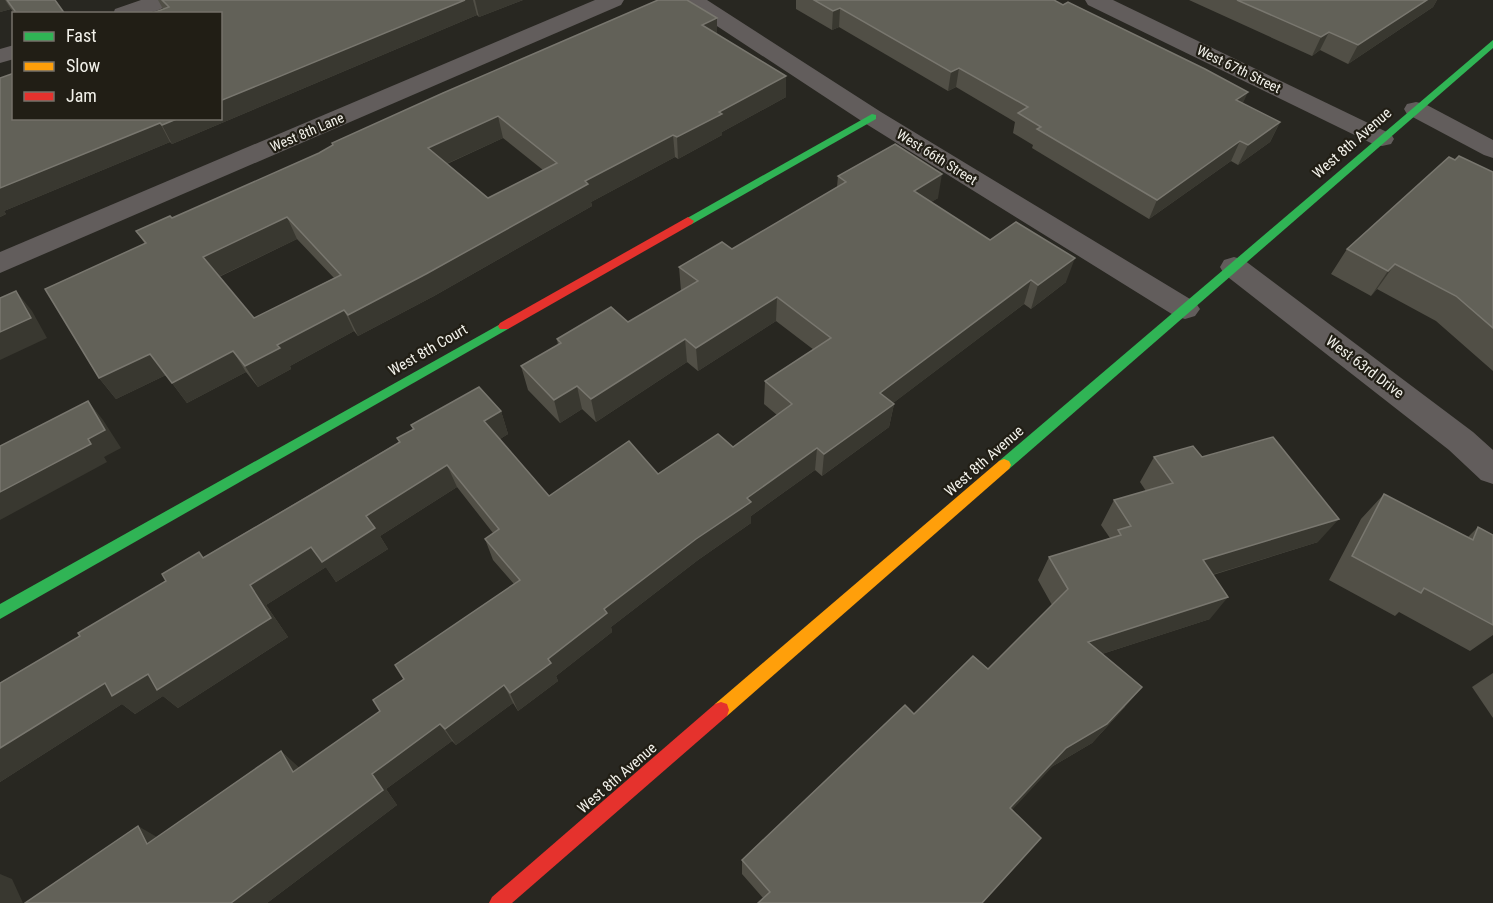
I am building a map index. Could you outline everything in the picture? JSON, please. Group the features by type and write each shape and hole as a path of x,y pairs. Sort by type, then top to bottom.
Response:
{"street":[{"path":"128,12 161,0"},
{"name":"West 8th Lane","path":"0,263 613,0"},
{"name":"West 66th Street","path":"693,0 872,117 1185,309"},
{"name":"West 67th Street","path":"1096,0 1382,139"},
{"name":"West 8th Avenue","path":"498,903 1493,43"},
{"path":"1416,109 1493,150"},
{"name":"West 8th Court","path":"0,612 872,117"},
{"name":"West 63rd Drive","path":"1234,267 1461,441 1493,470"}],"building":[{"path":"7,0 55,0 64,12 16,12"},
{"path":"162,0 465,0 222,100 222,12 155,12 169,7"},
{"path":"658,0 687,0 717,18 702,25 786,76 719,112 722,114 677,137 673,135 585,181 588,184 426,274 348,315 344,310 277,345 280,348 245,366 233,351 172,383 150,354 99,378 45,289 146,243 136,231 170,216 172,218 319,153 333,145 332,143","holes":["498,116 557,163 488,198 428,148","287,217 341,275 254,318 203,257"]},
{"path":"814,0 1054,0 1063,5 1068,2 1248,92 1236,100 1280,122 1248,145 1240,141 1157,200 1037,129 1041,127 1018,113 1028,107 959,68 951,72 840,8 833,11"},
{"path":"1237,0 1427,0 1358,45 1329,32 1321,37"},
{"path":"12,74 12,120 174,120 162,125 160,123 0,188 0,78"},
{"path":"895,144 942,174 914,191 990,240 1016,222 1075,258 1038,285 1031,280 880,393 894,404 824,454 817,448 747,498 751,502 696,539 604,609 607,613 548,659 551,663 510,693 504,685 445,729 440,724 372,774 383,790 231,903 25,903 138,826 147,844 281,751 293,772 380,711 373,700 404,679 395,665 520,580 485,539 499,529 447,465 366,516 375,528 322,562 311,547 250,585 271,618 157,690 148,674 112,696 105,683 0,748 0,683 80,636 78,633 166,581 162,574 199,552 203,558 314,493 400,442 397,438 414,429 411,425 479,387 501,411 484,421 549,496 629,441 658,474 718,434 733,447 792,404 765,381 831,338 777,297 696,348 685,339 591,399 577,386 554,400 521,366 561,343 557,339 611,307 628,322 698,281 679,267 722,242 732,249 846,182 838,176"},
{"path":"1459,156 1493,172 1493,328 1456,296 1395,264 1388,271 1347,249 1449,157 1455,160"},
{"path":"16,291 31,318 0,332 0,298"},
{"path":"88,401 105,430 88,439 91,444 0,492 0,446"},
{"path":"1273,437 1339,519 1203,560 1228,597 1088,642 1142,687 1107,724 1066,748 1010,808 1041,838 982,903 758,903 770,892 742,860 905,705 914,714 973,656 988,669 1068,589 1049,557 1121,535 1118,530 1131,526 1114,500 1173,483 1154,457 1193,446 1202,457"},
{"path":"1384,494 1473,540 1478,527 1493,535 1493,625 1424,588 1421,593 1352,556"}],"traffic: fast":[{"path":"1004,465 1493,43"},
{"path":"688,221 872,117"},
{"path":"0,612 504,326"}],"traffic: slow":[{"path":"721,710 1004,465"}],"traffic: jam":[{"path":"504,326 688,221"},
{"path":"498,903 721,710"}]}
